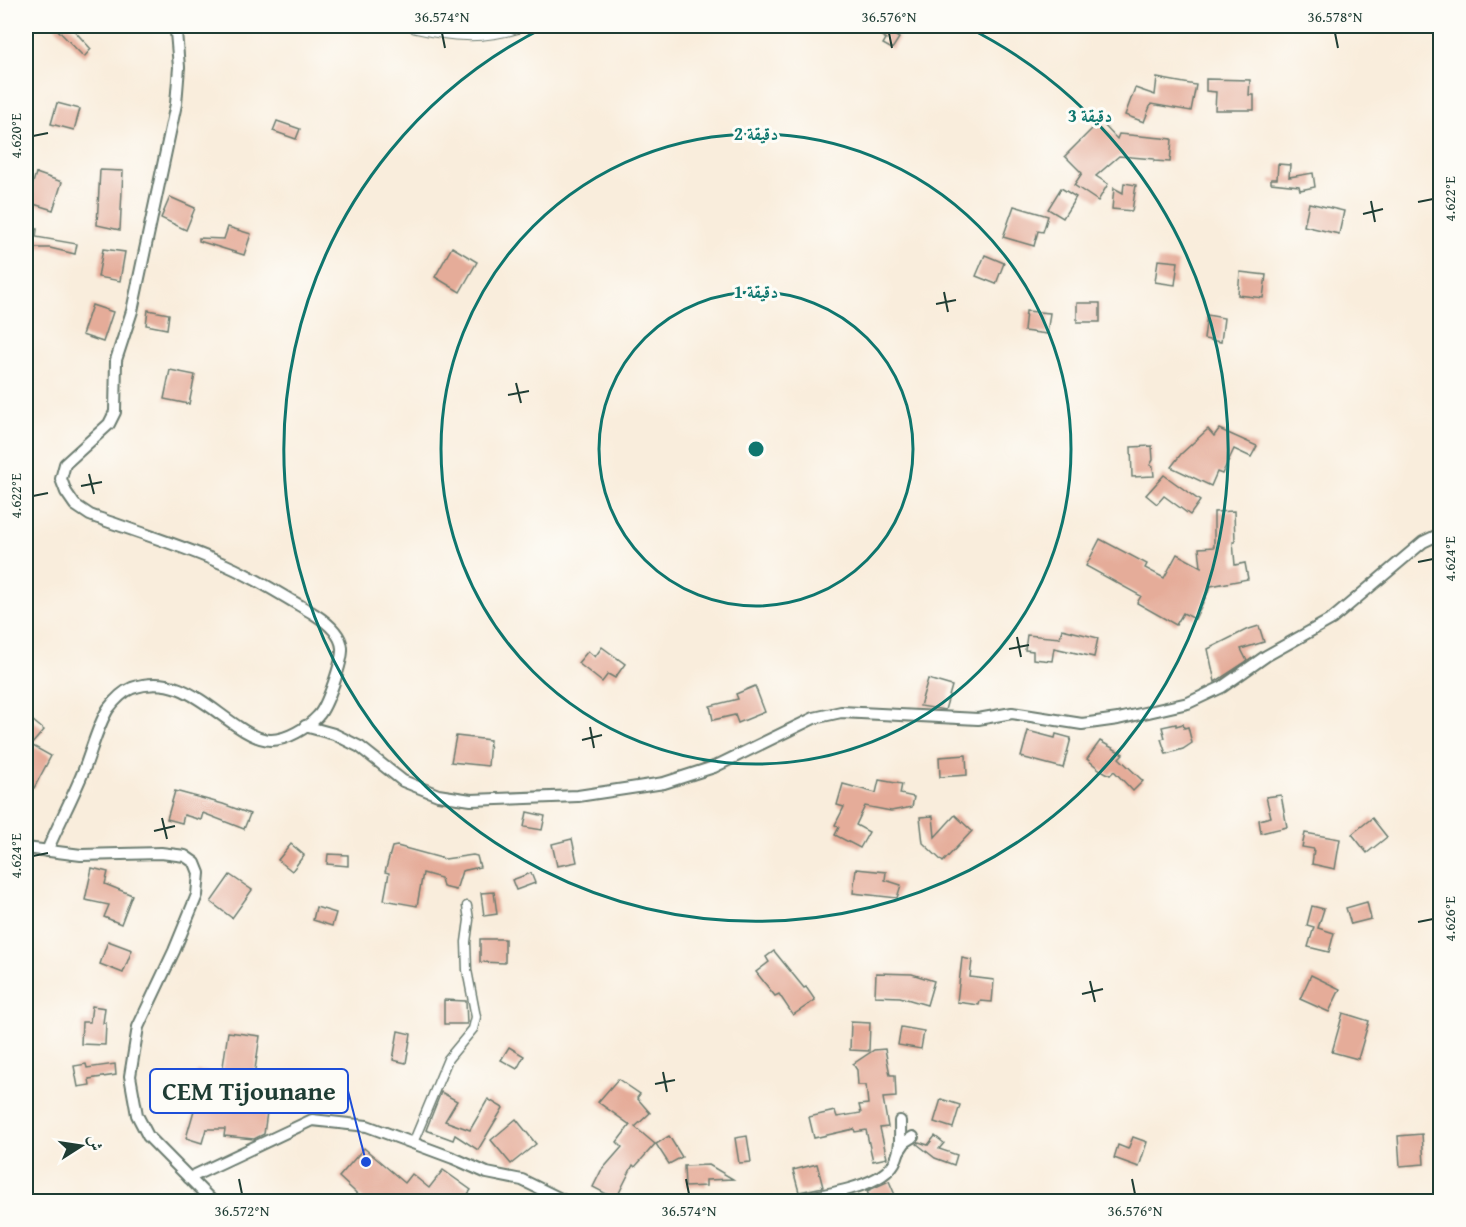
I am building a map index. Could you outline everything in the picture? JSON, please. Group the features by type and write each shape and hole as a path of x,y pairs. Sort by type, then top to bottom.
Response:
{"street":[{"path":"47,851 108,710 120,695 131,688 162,684 180,688 205,702 250,734 269,740 287,737 320,715 335,680 342,646 333,629 319,617 281,594 215,560 90,516 75,505 61,479 65,464 109,424 115,412 116,360 132,311 176,104 179,67 177,26"},
{"path":"416,26 447,33 474,33 517,26"},
{"path":"305,726 334,734 360,747 404,781 438,795 471,800 578,796 664,783 714,767 814,718 841,712 978,719 1012,713 1082,723 1119,720 1188,703 1222,687 1266,656 1332,619 1416,548 1440,534"},
{"path":"26,848 81,855 161,853 185,856 195,863 199,873 197,895 174,951 138,1027 130,1076 137,1115 148,1136 213,1202"},
{"path":"413,1143 448,1059 473,1029 476,1017 467,970 466,942 469,920 467,906"},
{"path":"189,1178 312,1120 367,1126 487,1173 522,1180 567,1202"},
{"path":"899,1151 900,1121"},
{"path":"783,1202 848,1190 876,1179 892,1167 905,1142 913,1137"}],"building":[{"path":"54,26 70,26 91,49 84,57"},
{"path":"867,26 904,26 894,35 899,38 892,49 883,44 886,39"},
{"path":"1157,78 1196,85 1191,111 1151,104 1144,122 1125,115 1135,88 1155,95"},
{"path":"1206,79 1250,80 1249,95 1254,95 1254,110 1215,110 1216,92 1206,91"},
{"path":"57,103 80,109 74,130 51,124"},
{"path":"277,121 300,129 296,139 273,131"},
{"path":"1100,121 1117,139 1119,134 1172,139 1170,162 1119,156 1096,176 1108,184 1098,201 1074,185 1082,173 1065,156"},
{"path":"1278,164 1290,165 1289,177 1313,173 1315,187 1300,190 1299,186 1271,183 1271,179 1277,179"},
{"path":"100,170 123,171 120,230 97,225"},
{"path":"36,173 62,182 53,210 27,202"},
{"path":"1124,183 1136,185 1132,211 1112,209 1114,188 1123,193"},
{"path":"1061,188 1076,197 1063,218 1048,209"},
{"path":"170,197 195,208 186,230 161,218"},
{"path":"1309,203 1344,211 1339,234 1304,226"},
{"path":"1014,206 1048,216 1043,232 1038,231 1034,246 1003,237"},
{"path":"228,227 251,234 244,255 199,241 199,238 224,239"},
{"path":"26,229 37,229 36,237 77,244 75,254 50,248 34,248 32,265 26,264"},
{"path":"452,247 477,262 460,292 435,277"},
{"path":"103,249 125,252 120,281 98,277"},
{"path":"985,255 1004,263 996,284 976,276"},
{"path":"1158,260 1178,262 1175,285 1155,282"},
{"path":"1240,272 1266,275 1263,298 1238,295"},
{"path":"1077,303 1100,303 1100,322 1077,322"},
{"path":"92,305 113,312 103,342 82,335"},
{"path":"148,310 169,314 167,329 146,325"},
{"path":"1026,311 1050,313 1047,334 1024,331"},
{"path":"1207,315 1224,318 1221,342 1204,339"},
{"path":"170,370 195,375 189,404 164,399"},
{"path":"1208,429 1214,436 1219,429 1257,446 1251,457 1234,449 1222,474 1217,472 1211,486 1171,467 1181,454"},
{"path":"1152,446 1153,460 1150,465 1153,467 1154,476 1132,477 1131,447"},
{"path":"1164,475 1200,501 1190,515 1164,496 1157,504 1146,495"},
{"path":"1234,511 1235,565 1245,563 1248,579 1211,586 1195,619 1183,613 1176,625 1137,603 1141,596 1086,566 1100,539 1147,564 1145,568 1164,578 1177,554 1201,567 1199,548 1214,547 1214,512"},
{"path":"1259,626 1264,642 1241,649 1247,661 1215,682 1208,649"},
{"path":"1062,629 1098,638 1094,657 1054,648 1052,661 1033,659 1033,651 1025,650 1027,635 1060,638"},
{"path":"602,647 625,664 615,678 608,674 602,682 578,663 588,651 595,657"},
{"path":"928,679 952,686 945,710 920,706"},
{"path":"755,686 765,712 738,723 735,715 713,720 710,706 738,699 736,694"},
{"path":"26,715 44,730 31,745 51,756 34,788 26,784"},
{"path":"1176,724 1176,726 1183,724 1184,728 1188,727 1192,743 1183,749 1166,754 1161,739 1165,738 1162,727"},
{"path":"1028,731 1055,738 1056,734 1071,738 1063,768 1021,757"},
{"path":"456,736 490,740 488,766 451,762"},
{"path":"1100,741 1123,754 1119,758 1143,781 1133,791 1114,771 1110,775 1087,759"},
{"path":"966,755 967,775 940,777 939,757"},
{"path":"879,780 902,784 900,794 914,797 912,807 891,811 865,806 856,825 869,832 860,848 835,835 839,827 835,825 844,807 837,805 843,784 876,793"},
{"path":"175,791 250,814 244,829 203,813 201,820 184,815 182,823 167,819"},
{"path":"1281,795 1287,827 1261,833 1259,820 1271,817 1266,797"},
{"path":"527,812 545,816 542,830 524,827"},
{"path":"955,815 972,831 943,862 923,843 920,817 933,816 935,837"},
{"path":"1372,818 1387,837 1367,853 1352,834"},
{"path":"1305,833 1340,839 1335,869 1312,864 1314,849 1302,847"},
{"path":"572,839 577,862 557,866 552,844"},
{"path":"291,844 304,855 292,871 278,860"},
{"path":"397,846 445,859 477,856 480,867 462,871 456,890 443,887 441,878 423,873 417,906 384,900 389,873 385,872 392,847"},
{"path":"328,854 348,855 348,866 327,864"},
{"path":"92,868 108,872 105,884 132,895 121,924 104,917 109,905 85,900"},
{"path":"856,869 886,872 885,880 901,885 897,898 853,893"},
{"path":"531,873 535,883 516,890 512,880"},
{"path":"230,875 252,890 232,918 211,902"},
{"path":"494,892 497,914 484,916 481,893"},
{"path":"1367,902 1371,919 1351,924 1346,908"},
{"path":"1312,906 1324,909 1318,928 1334,933 1329,952 1308,947 1314,927 1307,925"},
{"path":"316,907 336,913 332,926 313,920"},
{"path":"480,939 505,939 505,963 480,962"},
{"path":"108,941 132,950 123,973 100,964"},
{"path":"774,951 815,1000 793,1015 779,994 775,996 756,972 769,962 766,957"},
{"path":"962,958 972,960 970,977 994,980 992,1002 980,1001 979,1005 957,1002"},
{"path":"876,973 912,974 934,981 927,1005 900,997 875,996"},
{"path":"1311,975 1340,989 1329,1012 1300,999"},
{"path":"444,1000 466,1001 467,1024 444,1024"},
{"path":"92,1006 105,1008 103,1023 106,1023 105,1045 81,1044 82,1022 90,1022"},
{"path":"1343,1013 1369,1021 1358,1059 1332,1052"},
{"path":"851,1022 870,1023 869,1051 850,1050"},
{"path":"901,1027 924,1031 921,1049 898,1045"},
{"path":"398,1031 411,1034 406,1063 393,1060"},
{"path":"228,1032 260,1036 249,1110 267,1112 264,1134 254,1139 224,1136 225,1129 206,1129 202,1143 186,1138 197,1100 194,1100 197,1071 222,1073"},
{"path":"509,1047 524,1056 517,1069 501,1060"},
{"path":"885,1049 890,1075 895,1075 896,1097 883,1098 888,1127 880,1128 887,1158 873,1161 866,1130 855,1132 854,1129 814,1138 809,1117 835,1111 837,1117 861,1113 859,1105 868,1104 866,1085 858,1085 857,1070 853,1064 874,1050"},
{"path":"86,1064 87,1068 115,1064 116,1075 89,1079 90,1085 78,1087 74,1066"},
{"path":"618,1079 640,1094 637,1098 650,1113 635,1127 655,1144 635,1167 633,1165 616,1199 593,1187 601,1171 622,1147 617,1142 630,1125 598,1102"},
{"path":"441,1092 457,1101 445,1121 470,1130 488,1099 503,1108 478,1150 455,1135 453,1140 426,1130"},
{"path":"941,1099 960,1105 953,1128 934,1122"},
{"path":"516,1119 536,1144 511,1164 491,1140"},
{"path":"1422,1134 1424,1164 1400,1166 1398,1136"},
{"path":"669,1136 682,1157 669,1164 656,1144"},
{"path":"747,1136 751,1162 739,1163 735,1138"},
{"path":"935,1136 944,1143 939,1149 957,1155 954,1165 935,1158 917,1144 919,1142 928,1145"},
{"path":"1133,1137 1147,1142 1139,1167 1114,1158 1118,1145 1128,1149"},
{"path":"364,1148 405,1183 412,1174 429,1188 443,1170 471,1190 462,1202 366,1202 339,1177"},
{"path":"817,1164 823,1187 799,1192 793,1170"},
{"path":"709,1165 733,1179 706,1180 706,1186 685,1187 684,1166"},
{"path":"889,1181 898,1202 871,1202 867,1191"}],"place":[{"name":"CEM Tijounane","path":"366,1162"}]}
